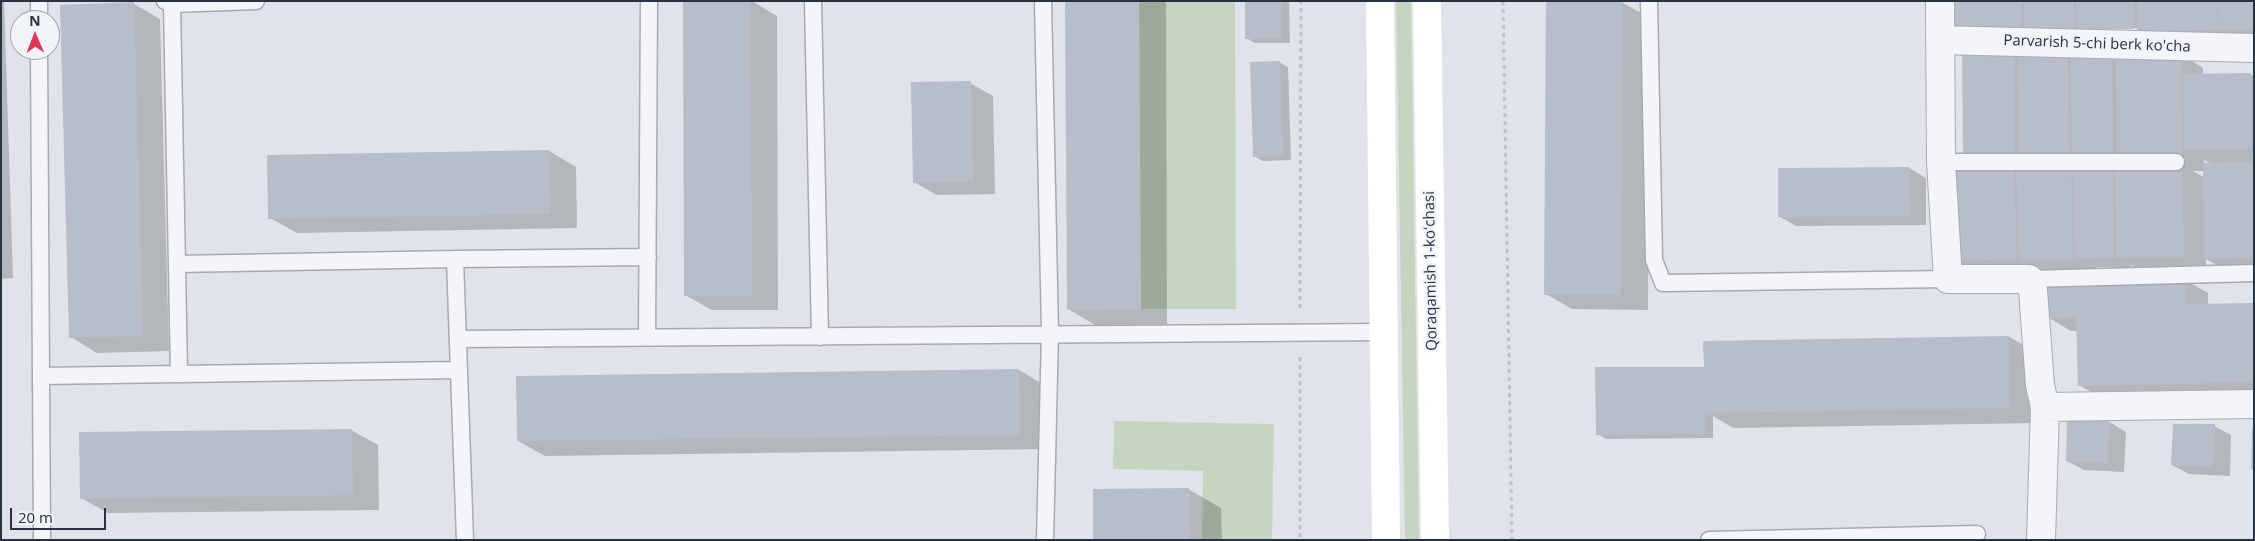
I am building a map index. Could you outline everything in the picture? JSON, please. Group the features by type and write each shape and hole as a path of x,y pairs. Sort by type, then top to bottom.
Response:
{"main road":[{"path":"1380,1 1386,540"},
{"name":"Qoraqamish 1-koʻchasi","path":"1427,1 1435,540"}],"street":[{"path":"1940,1 1941,162 1948,279 2030,279 2033,290 2040,385 2045,407 2041,540"},
{"name":"Parvarish 5-chi berk ko'cha","path":"1940,40 2254,48"},
{"path":"2045,407 2254,404"}],"lane":[{"path":"179,373 168,3 256,1"},
{"path":"647,336 649,1"},
{"path":"812,1 820,337"},
{"path":"1044,1 1050,333 1045,540"},
{"path":"1649,1 1654,260 1663,283 1948,279"},
{"path":"40,60 42,540"},
{"path":"1941,162 2176,162"},
{"path":"177,264 456,258 648,257"},
{"path":"456,258 465,540"},
{"path":"2030,279 2254,273"},
{"path":"458,339 647,336 820,337 1050,333 1384,332"},
{"path":"41,376 459,370"},
{"path":"1709,540 1977,534"}],"path":[{"path":"1300,540 1301,1"},
{"path":"1503,1 1512,540"}],"green space":[{"path":"1139,1 1235,1 1236,309 1141,309"},
{"path":"1396,1 1411,1 1419,540 1405,540"},
{"path":"1114,421 1274,424 1272,540 1202,540 1203,471 1113,469"}],"building":[{"path":"683,1 750,1 752,296 684,296"},
{"path":"1065,1 1139,1 1141,309 1067,310"},
{"path":"1245,1 1281,1 1282,38 1245,39"},
{"path":"1546,1 1623,1 1621,295 1544,295"},
{"path":"1953,1 2021,1 2021,29 1953,30"},
{"path":"2024,1 2074,1 2075,29 2024,30"},
{"path":"2076,1 2134,1 2134,29 2077,30"},
{"path":"2137,1 2217,1 2218,30 2137,31"},
{"path":"2218,1 2254,1 2254,30 2219,30"},
{"path":"134,2 143,336 69,338 60,5"},
{"path":"2181,53 2182,158 2117,159 2116,54"},
{"path":"1962,54 2015,54 2015,158 1963,159"},
{"path":"2018,54 2068,54 2069,159 2019,159"},
{"path":"2071,54 2112,54 2113,155 2072,155"},
{"path":"1280,61 1283,156 1253,157 1250,62"},
{"path":"2251,73 2251,149 2184,149 2183,74"},
{"path":"971,81 973,182 913,183 911,82"},
{"path":"549,150 550,214 268,219 267,155"},
{"path":"2254,162 2254,258 2204,259 2203,163"},
{"path":"2182,163 2184,257 2116,258 2115,164"},
{"path":"2113,164 2114,258 2074,259 2073,165"},
{"path":"2071,165 2073,259 2019,260 2016,166"},
{"path":"2014,166 2017,259 1954,261 1951,167"},
{"path":"1909,167 1910,216 1778,217 1778,168"},
{"path":"2186,279 2186,304 2254,303 2254,382 2078,386 2076,317 2047,318 2046,282"},
{"path":"2009,336 2010,408 1705,413 1705,434 1596,435 1595,367 1704,367 1703,341"},
{"path":"1019,369 1020,435 517,441 516,376"},
{"path":"2067,420 2109,421 2108,463 2066,461"},
{"path":"2173,424 2215,424 2213,467 2171,465"},
{"path":"2252,428 2254,428 2254,469 2251,469"},
{"path":"352,429 353,495 80,499 79,432"},
{"path":"1189,488 1190,540 1093,540 1093,489"}]}
